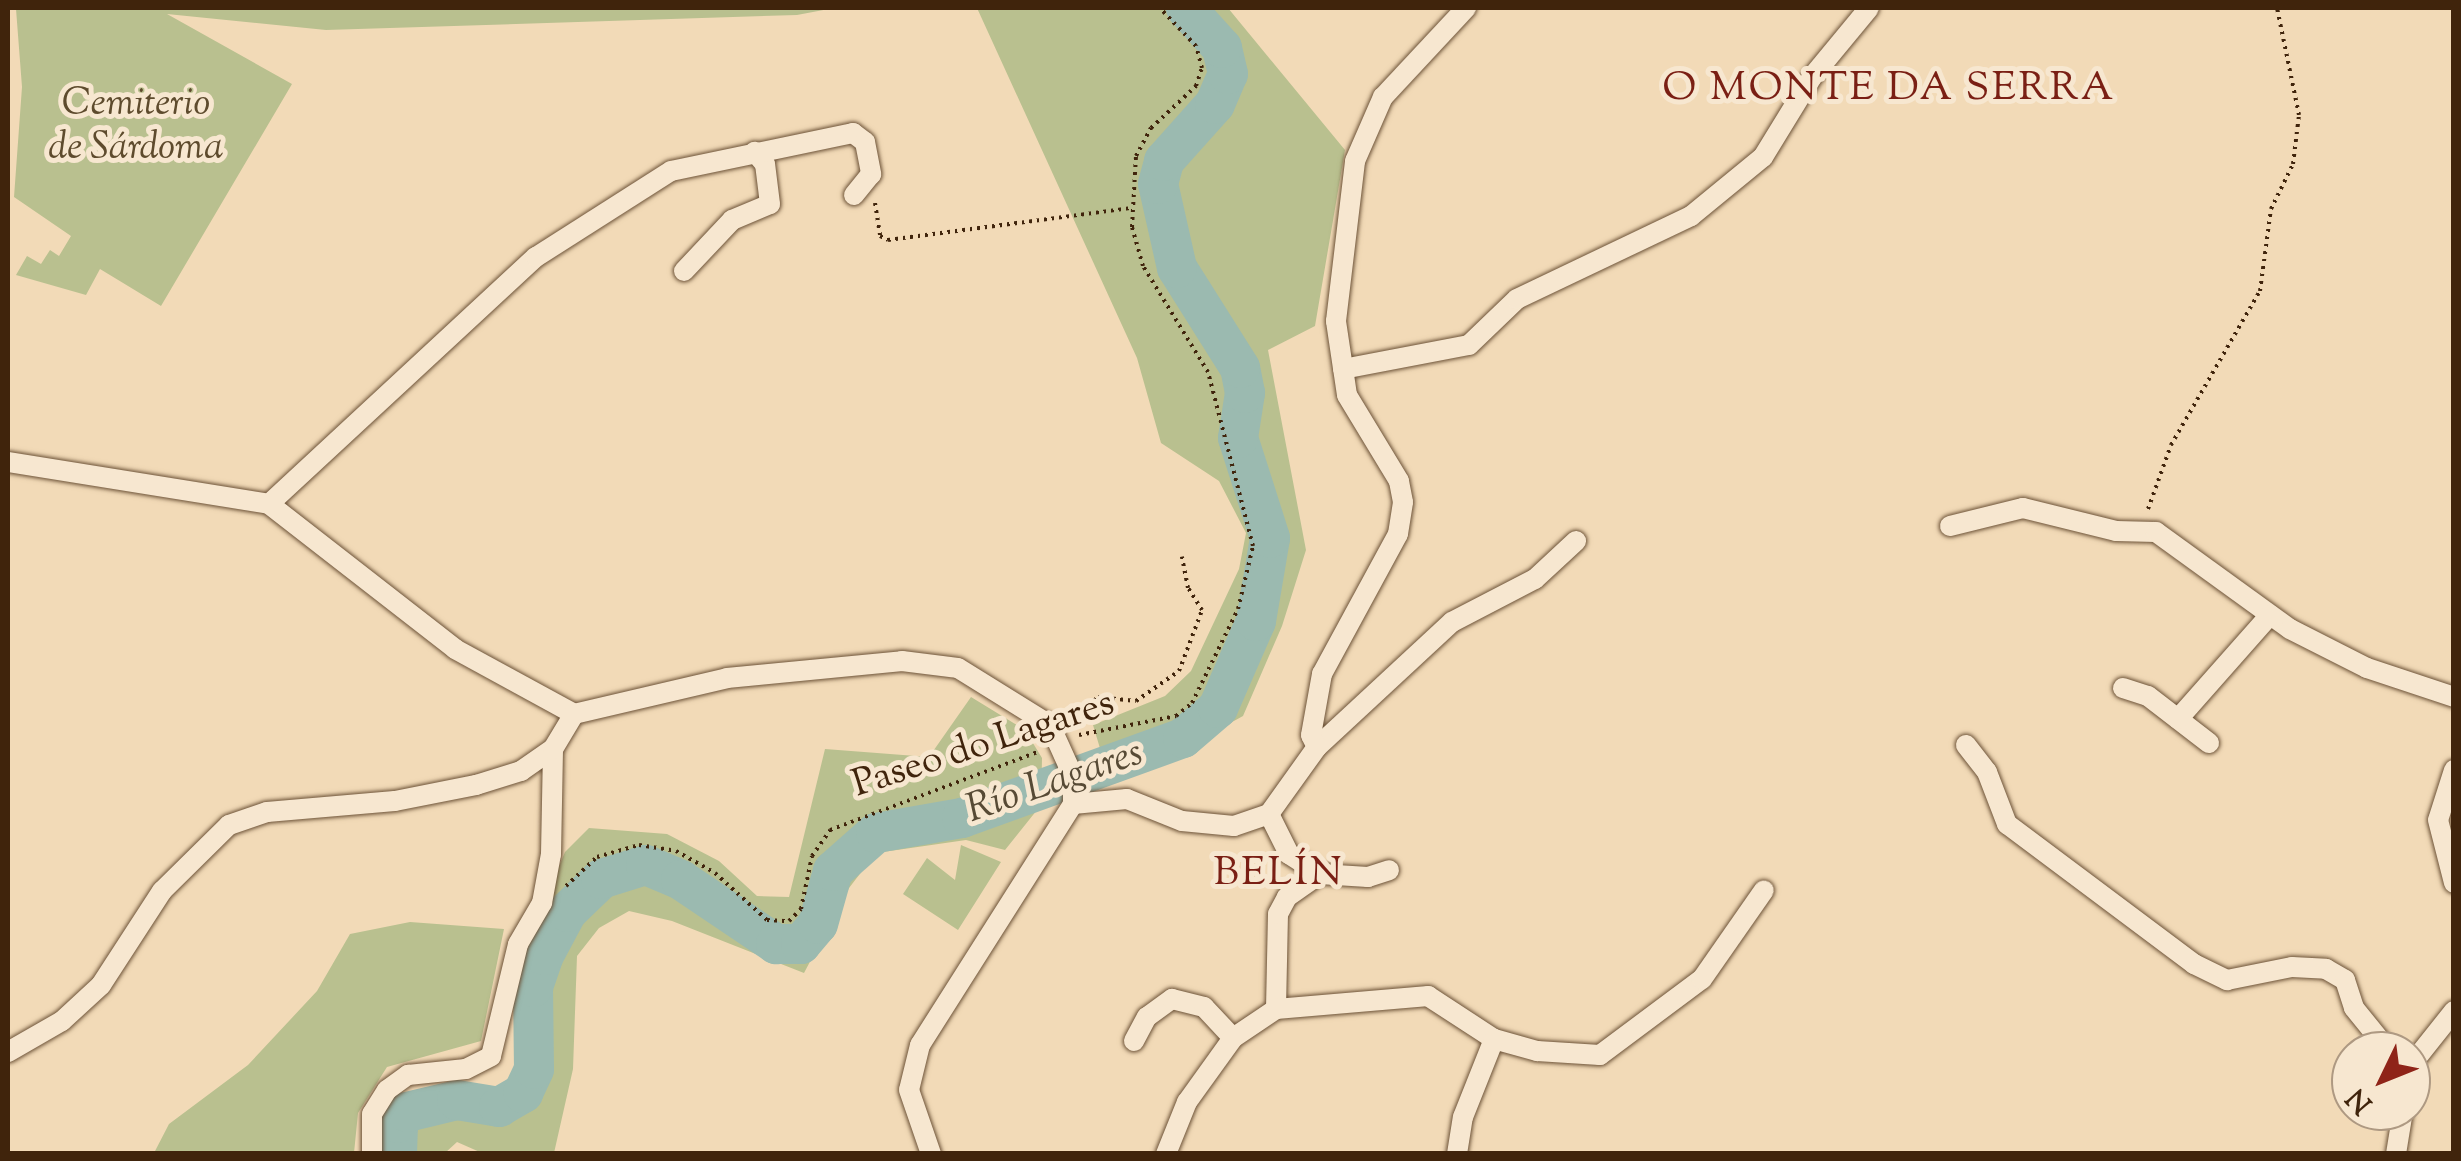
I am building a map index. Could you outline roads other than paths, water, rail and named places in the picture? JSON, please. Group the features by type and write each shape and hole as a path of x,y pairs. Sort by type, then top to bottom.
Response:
{"street":[{"path":"1317,746 1311,734 1322,674 1398,534 1403,502 1380,444 1356,417 1336,321 1355,161 1382,97 1466,8"},
{"path":"1344,369 1469,344 1518,299 1691,216 1763,157 1812,77 1869,8"},
{"path":"269,504 536,257 671,171 853,133 865,142 871,174 854,195"},
{"path":"684,270 732,220 770,204 765,164 755,152"},
{"path":"8,462 269,504 455,649 574,714 727,678 902,661 958,668 1062,741 1073,798 920,1045 908,1090 931,1154"},
{"path":"1950,526 2023,508 2116,531 2156,532 2270,615 2367,668 2454,697"},
{"path":"1073,798 1128,799 1210,828 1268,814 1317,746 1452,622 1536,579 1576,540"},
{"path":"2178,719 2270,615"},
{"path":"2123,688 2148,696 2209,743"},
{"path":"8,1052 62,1021 101,985 162,891 200,846 229,825 267,812 395,801 521,772 553,750 574,714"},
{"path":"1966,744 1987,772 2006,824 2153,934 2227,980 2292,967 2326,969 2344,980 2354,1008 2372,1031"},
{"path":"372,1154 372,1114 387,1090 408,1075 466,1069 490,1056 518,944 542,903 552,854 553,750"},
{"path":"2454,770 2438,820 2454,883"},
{"path":"1268,814 1288,854 1320,874 1368,877 1389,870"},
{"path":"1276,1009 1278,914 1287,897 1320,874"},
{"path":"1166,1154 1187,1102 1233,1038 1276,1009 1428,996 1494,1040 1586,1055 1618,1047 1723,958 1764,890"},
{"path":"1134,1041 1147,1017 1172,999 1204,1007 1233,1038"},
{"path":"2431,1040 2454,1011"},
{"path":"1457,1154 1463,1117 1494,1040"}],"waterway":[{"name":"Río Lagares","path":"397,1154 398,1123 407,1112 457,1100 499,1107 523,1093 534,1069 533,987 544,955 567,912 601,879 646,865 681,880 776,944 801,944 818,924 833,871 876,833 962,818 1183,738 1218,708 1256,621 1270,538 1238,438 1245,393 1240,368 1177,268 1158,184 1164,161 1215,104 1228,74 1222,48 1186,8"}],"district":[{"name":"O MONTE DA SERRA","path":"1889,90"},
{"name":"BELÍN","path":"1279,875"}],"park label":[{"name":"Cemiterio de Sárdoma","path":"136,128"}]}
